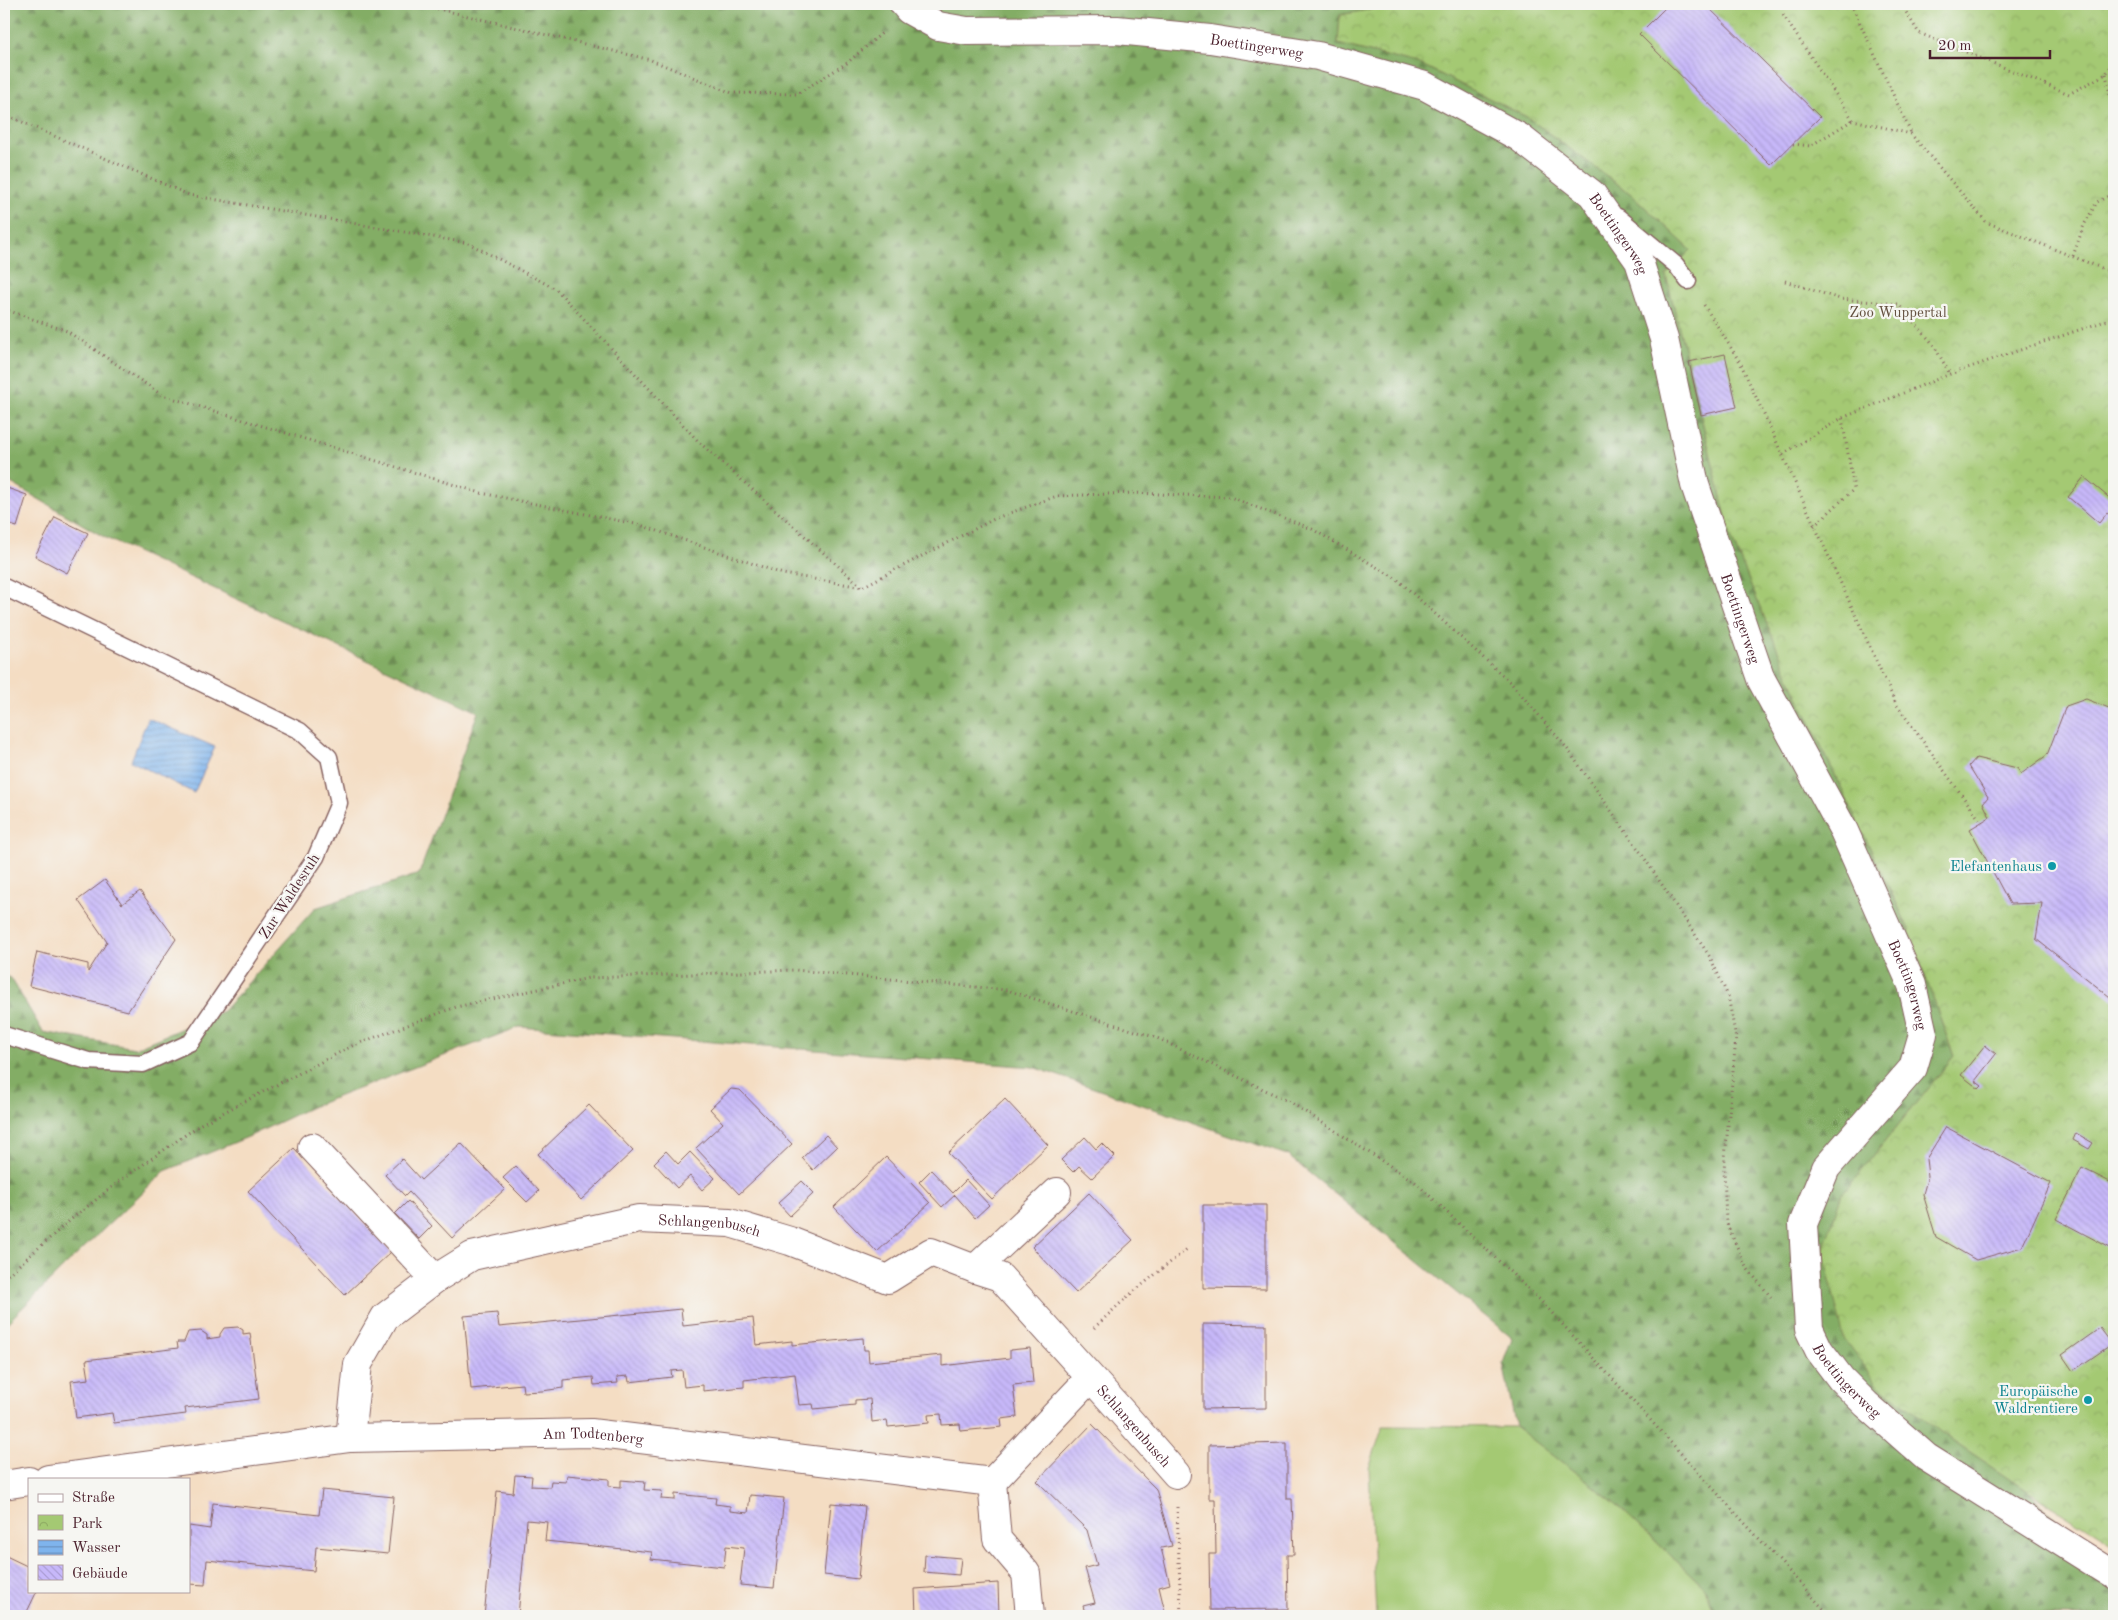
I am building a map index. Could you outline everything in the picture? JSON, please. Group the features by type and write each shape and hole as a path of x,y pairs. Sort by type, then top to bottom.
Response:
{"street":[{"name":"Boettingerweg","path":"906,7 938,26 967,31 1117,30 1210,39 1318,56 1424,86 1520,137 1592,194 1639,261 1664,339 1695,484 1761,679 1844,831 1912,985 1923,1034 1913,1068 1826,1168 1803,1224 1809,1329 1819,1350 1842,1379 1866,1404 1926,1457 2114,1574"},
{"path":"312,1148 436,1279"},
{"path":"976,1269 1057,1192"},
{"name":"Schlangenbusch","path":"350,1438 358,1364 385,1316 436,1279 472,1256 639,1219 730,1223 790,1241 888,1279 931,1252 1000,1277 1176,1474"},
{"name":"Schlangenbusch","path":"992,1482 1090,1378"},
{"name":"Am Todtenberg","path":"55,1478 350,1438 591,1433 992,1482"},
{"path":"4,1485 28,1481"},
{"path":"992,1482 997,1539 1026,1573 1030,1616"}],"lane":[{"path":"1592,194 1676,265 1688,281"},
{"name":"Zur Waldesruh","path":"4,587 300,731 329,757 339,803 316,857 191,1042 143,1064 88,1061 4,1035"}],"path":[{"path":"418,4 651,60 732,93 797,94 847,63 906,7"},
{"path":"1851,4 1911,134 1986,222 2114,273"},
{"path":"1901,4 1919,33 2069,94 2106,74 2114,60"},
{"path":"1783,15 1853,120 1911,134"},
{"path":"2106,74 2114,115"},
{"path":"4,114 189,195 468,243 556,289 699,442 862,588"},
{"path":"1793,144 1810,146 1853,120"},
{"path":"2073,256 2084,225 2097,202 2114,192"},
{"path":"1688,281 1740,362 1896,704 1982,822"},
{"path":"1785,281 1840,299 1898,304 1933,344 1950,374"},
{"path":"4,309 67,330 162,395 481,493 640,525 783,574 862,588 996,518 1057,496 1133,493 1230,497 1312,529 1397,579 1511,683 1566,747 1641,853 1710,957 1728,996 1736,1038 1724,1169 1726,1222 1746,1267 1780,1308 1809,1329"},
{"path":"1783,454 1842,418 1950,374 2114,318"},
{"path":"1814,526 1854,489 1842,418"},
{"path":"4,1278 74,1217 121,1180 201,1124 354,1045 456,1007 589,978 795,970 1007,990 1158,1038 1290,1102 1415,1182 1542,1302 1830,1616"},
{"path":"1067,1353 1127,1297 1186,1249"},
{"path":"1176,1474 1181,1616"}],"green space":[{"path":"4,4 1400,4 1340,15 1338,44 1422,65 1527,117 1631,194 1691,250 1666,275 1731,537 1795,691 1906,923 1954,1056 1841,1196 1942,1433 2028,1491 2114,1576 2114,1616 1714,1616 1705,1588 1615,1503 1516,1427 1503,1363 1512,1338 1287,1155 1033,1067 519,1027 311,1107 248,1137 165,1171 4,1326 4,976 11,978 43,1032 135,1048 223,1011 315,908 419,874 478,712 104,537 4,479"},
{"name":"Zoo Wuppertal","path":"1400,4 2114,4 2114,1545 2028,1491 1942,1433 1876,1383 1844,1339 1823,1251 1841,1196 1954,1056 1906,923 1795,691 1731,537 1666,275 1691,250 1631,194 1527,117 1422,65 1338,44 1340,15"},
{"path":"1383,1426 1516,1427 1615,1503 1705,1588 1714,1616 1561,1616 1561,1614 1550,1616 1376,1616 1369,1468"}],"water":[{"path":"148,718 215,747 194,793 131,761"}],"building":[{"path":"1669,4 1705,4 1820,117 1771,165 1639,34"},
{"path":"1725,354 1737,407 1701,415 1689,362"},
{"path":"2084,477 2114,500 2114,519 2107,513 2099,523 2068,497"},
{"path":"4,487 27,495 17,527 4,523"},
{"path":"55,517 88,533 67,573 35,556"},
{"name":"Elefantenhaus","path":"2086,699 2114,710 2114,1000 2036,939 2042,903 2010,904 1970,829 1990,817 1983,803 1988,797 1969,766 1976,758 2017,768 2021,774 2047,755 2066,706"},
{"path":"105,880 122,904 140,891 176,939 128,1011 29,986 37,952 88,964 88,972 107,942 78,900"},
{"path":"1985,1045 1996,1054 1975,1081 1982,1086 1979,1089 1961,1075"},
{"path":"731,1089 740,1090 792,1144 739,1194 696,1148 723,1123 710,1109"},
{"path":"1005,1099 1048,1145 992,1199 948,1153"},
{"path":"589,1105 633,1151 581,1200 538,1154"},
{"path":"1946,1127 2051,1183 2022,1247 1976,1260 1936,1237 1923,1194 1928,1176 1926,1159"},
{"path":"2076,1133 2093,1143 2089,1149 2073,1140"},
{"path":"826,1135 837,1147 813,1170 802,1158"},
{"path":"1085,1137 1096,1149 1102,1143 1115,1156 1092,1178 1079,1166 1073,1172 1061,1160"},
{"path":"461,1143 505,1189 452,1238 409,1192 405,1196 385,1175 402,1159 421,1180"},
{"path":"294,1148 391,1252 345,1295 248,1191"},
{"path":"666,1151 678,1164 690,1152 715,1178 702,1190 690,1176 677,1188 654,1163"},
{"path":"886,1157 930,1203 877,1252 834,1207"},
{"path":"516,1166 539,1191 527,1202 503,1178"},
{"path":"2082,1168 2114,1184 2114,1250 2056,1219"},
{"path":"931,1170 953,1193 966,1180 989,1205 975,1218 955,1195 942,1207 919,1182"},
{"path":"802,1181 814,1193 790,1216 778,1203"},
{"path":"1089,1193 1133,1240 1076,1293 1032,1247"},
{"path":"408,1201 432,1226 419,1239 395,1214"},
{"path":"1203,1205 1266,1205 1266,1289 1203,1288"},
{"path":"681,1309 683,1326 753,1318 756,1345 792,1341 792,1345 863,1338 864,1350 868,1350 869,1362 942,1355 942,1366 1010,1358 1010,1350 1030,1348 1033,1383 1013,1385 1017,1417 1001,1419 1002,1427 961,1431 960,1424 942,1425 941,1414 928,1415 929,1423 888,1427 887,1420 872,1422 870,1399 855,1400 855,1405 814,1409 813,1404 799,1405 795,1374 744,1380 744,1387 703,1391 703,1385 684,1387 682,1370 671,1371 672,1377 629,1382 628,1376 617,1377 618,1383 594,1385 593,1377 563,1380 563,1388 542,1391 523,1392 522,1384 471,1389 464,1316 497,1313 499,1327"},
{"path":"1203,1324 1266,1325 1266,1408 1203,1409"},
{"path":"238,1327 243,1330 243,1334 250,1333 259,1399 185,1408 186,1414 114,1423 112,1413 76,1418 71,1381 89,1379 86,1360 178,1348 177,1342 184,1342 188,1332 201,1331 207,1335 207,1339 220,1337 224,1328"},
{"path":"2100,1328 2112,1344 2073,1371 2062,1355"},
{"path":"1092,1424 1156,1489 1172,1546 1161,1548 1170,1584 1159,1587 1166,1616 1086,1616 1083,1606 1095,1603 1085,1568 1097,1565 1087,1530 1037,1481"},
{"path":"1287,1443 1287,1499 1292,1499 1294,1555 1287,1555 1288,1609 1210,1610 1209,1554 1216,1554 1215,1499 1209,1499 1209,1445"},
{"path":"515,1475 532,1476 531,1486 550,1487 551,1481 566,1482 567,1475 609,1479 609,1486 621,1487 621,1480 645,1482 644,1490 662,1491 661,1499 675,1500 675,1494 716,1498 715,1504 730,1506 730,1511 748,1513 750,1495 784,1498 774,1588 740,1585 744,1548 726,1546 724,1567 651,1559 652,1552 545,1541 547,1522 527,1520 518,1616 484,1616 497,1491 513,1493"},
{"path":"322,1490 394,1497 388,1554 316,1547 314,1571 207,1560 205,1585 190,1584 190,1526 210,1529 213,1503 319,1515"},
{"path":"831,1503 865,1506 858,1579 824,1575"},
{"path":"4,1555 28,1567 28,1592 37,1592 25,1616 4,1616"},
{"path":"925,1555 961,1558 959,1575 924,1572"},
{"path":"998,1583 999,1616 916,1616 915,1589"},
{"path":"863,1613 864,1616 828,1616 828,1615"}],"place":[{"name":"Elefantenhaus","path":"2052,866"},
{"name":"Europäische Waldrentiere","path":"2088,1400"}]}
